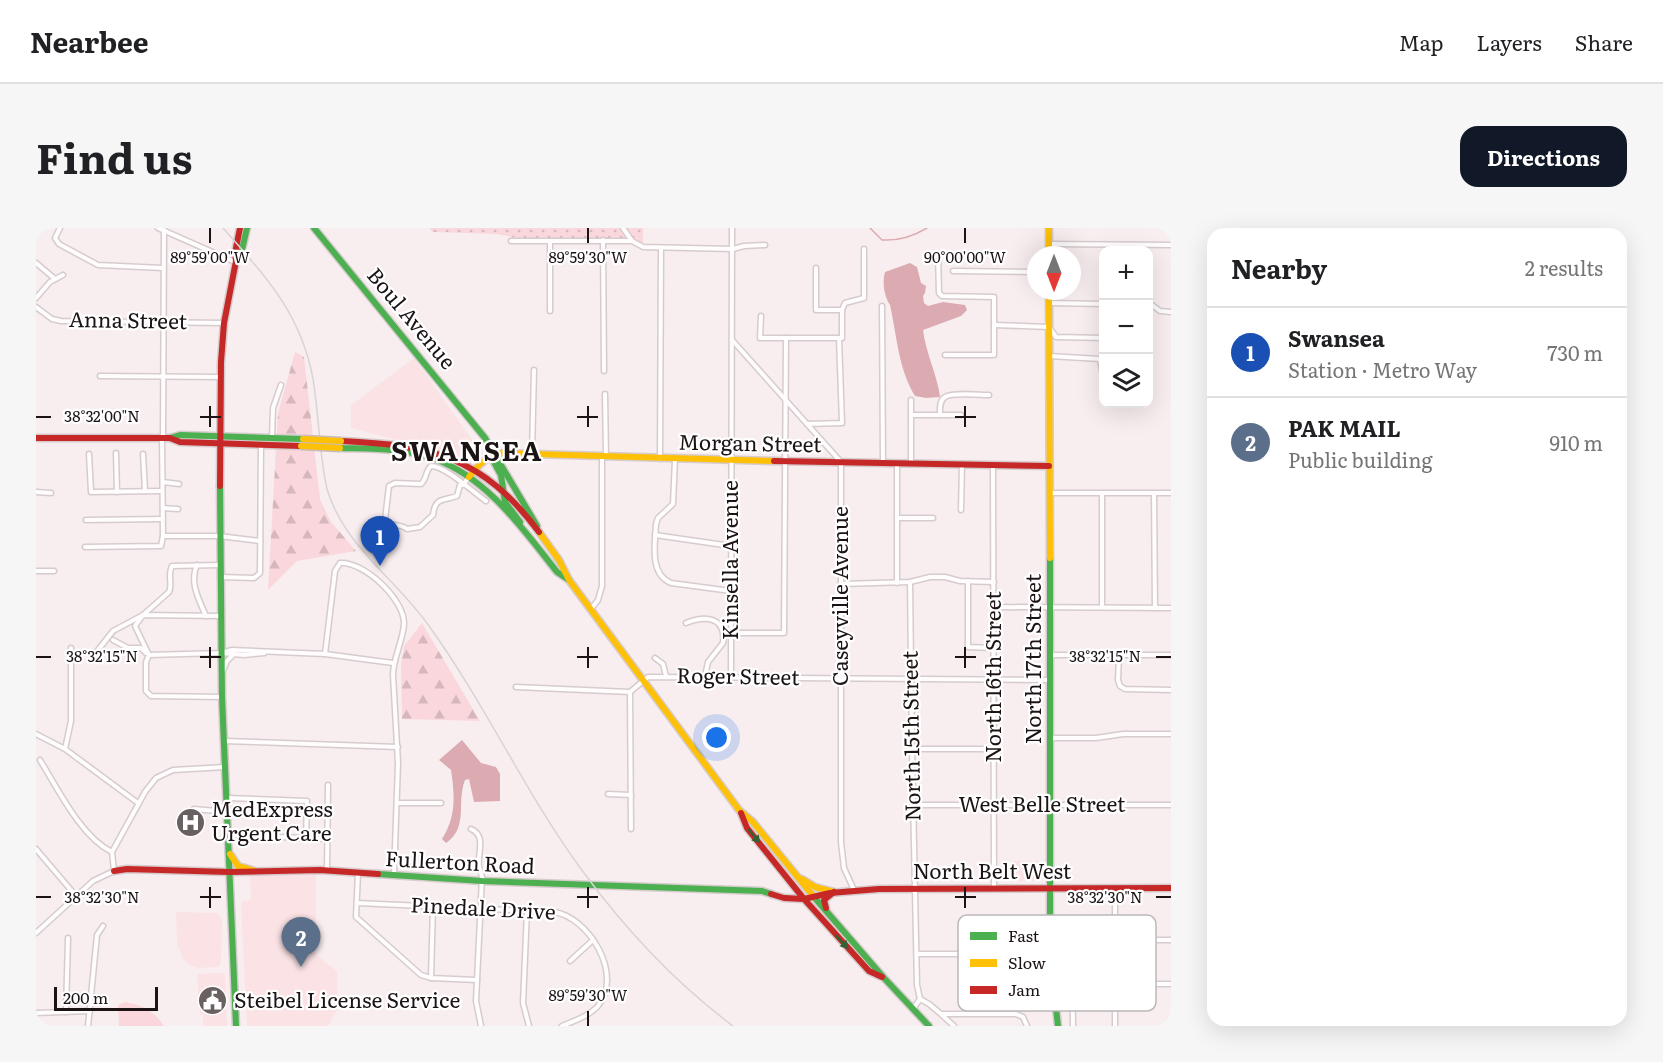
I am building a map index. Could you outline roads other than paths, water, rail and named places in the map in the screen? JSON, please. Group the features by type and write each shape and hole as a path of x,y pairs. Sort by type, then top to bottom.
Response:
{"main road":[{"path":"236,1026 220,653 219,536 220,377 224,323 240,228"},
{"path":"236,262 241,254 247,228"},
{"name":"Boul Avenue","path":"314,228 448,389 480,433 544,540"},
{"path":"1049,228 1049,244"},
{"name":"North 17th Street","path":"1049,303 1050,915"},
{"path":"36,438 165,438 180,442 272,437 416,454 442,462 469,477 486,491 557,572 568,580 739,810 747,828 804,899 869,971 884,978"},
{"path":"220,439 261,444 302,442"},
{"path":"340,445 393,444 417,447 443,455 474,470 504,492 519,507 564,567 568,580"},
{"path":"500,465 509,453"},
{"name":"Morgan Street","path":"493,455 509,453 660,459 1049,466"},
{"path":"469,477 493,455"},
{"name":"Boul Avenue","path":"493,455 501,475 507,507 538,544 540,551"},
{"path":"739,810 753,822 831,917 929,1026"},
{"path":"228,848 238,866 255,871"},
{"name":"Fullerton Road","path":"114,871 127,869 230,872 327,871 482,881 752,891 768,892 784,898 804,899"},
{"path":"794,873 815,887 834,892"},
{"name":"North Belt West","path":"804,899 854,890 1171,888"},
{"path":"831,917 824,903 826,898 834,892"},
{"name":"North 17th Street","path":"1056,1011 1058,1026"}],"street":[{"path":"60,228 55,238 59,244 98,265 163,268"},
{"path":"158,228 236,262"},
{"path":"623,228 638,246 732,249 765,245"},
{"name":"Kinsella Avenue","path":"731,677 732,228"},
{"path":"85,547 160,546 163,536 164,230"},
{"path":"603,240 604,371"},
{"path":"511,241 632,241"},
{"path":"550,242 550,311"},
{"path":"1049,244 1171,245"},
{"path":"660,459 661,248"},
{"path":"761,316 760,338 842,338 842,310 845,303 864,298 864,249"},
{"path":"938,255 939,293 942,296 994,297 994,355 945,355"},
{"name":"Anna Street","path":"36,263 55,279"},
{"path":"816,268 816,310 842,310"},
{"path":"953,271 1027,272"},
{"name":"Anna Street","path":"36,297 50,282 63,275"},
{"path":"1049,303 1099,304"},
{"path":"1153,305 1160,311 1171,312"},
{"path":"882,306 883,463"},
{"name":"Anna Street","path":"36,307 52,319 61,321 224,323"},
{"path":"994,325 1049,327 1056,337 1099,338"},
{"path":"731,633 784,633 786,338"},
{"path":"806,424 842,423 839,338"},
{"path":"733,341 841,462"},
{"path":"1049,356 1099,359"},
{"path":"532,454 534,370"},
{"path":"100,376 220,377"},
{"path":"272,437 273,408 281,385"},
{"path":"590,609 598,600 602,586 605,394"},
{"path":"940,415 941,402 945,397 989,395"},
{"path":"911,400 911,463"},
{"path":"911,415 962,415"},
{"path":"219,577 258,576 260,573 261,444"},
{"path":"116,453 117,492"},
{"path":"89,454 92,492 162,491"},
{"path":"143,454 145,491"},
{"path":"675,459 673,504 658,519 656,535 658,573 663,580 671,583 730,591"},
{"name":"Caseyville Avenue","path":"841,462 841,859 854,890"},
{"path":"897,463 897,583"},
{"path":"961,510 962,464"},
{"name":"North 16th Street","path":"993,465 994,889"},
{"path":"469,477 463,484 460,485 457,496 436,502 433,515 420,527 407,529 404,526 390,525 385,520 388,492 392,484 421,484 428,468 436,466 463,484 486,501"},
{"path":"163,482 180,484"},
{"path":"36,492 51,493"},
{"path":"1049,493 1171,493"},
{"path":"1102,493 1102,607"},
{"path":"1154,493 1155,608"},
{"path":"163,508 178,509"},
{"path":"897,518 933,518"},
{"path":"86,520 162,519"},
{"path":"656,535 730,546"},
{"path":"163,536 219,536 260,541"},
{"path":"325,654 334,571 338,564 343,562 357,565 368,572 398,606 404,623 393,663 398,747 394,876"},
{"path":"197,565 194,576 196,594 206,616"},
{"path":"219,565 172,566 169,572 171,588 169,592 143,615 135,626 149,655 146,662 148,694 152,696 222,697"},
{"path":"36,571 54,571"},
{"path":"841,584 910,582 930,577 994,582"},
{"path":"968,581 968,647 993,648"},
{"name":"North 15th Street","path":"910,582 914,889 920,999"},
{"path":"994,607 1171,608"},
{"path":"91,660 113,631 143,615 220,616"},
{"path":"686,623 697,619 714,620 723,630 723,643 708,662 705,676"},
{"path":"113,640 128,648 141,648 149,655 220,653 233,655 267,652"},
{"path":"65,749 71,721 71,648"},
{"path":"220,653 232,650 325,654 393,663"},
{"path":"221,675 227,661 233,655"},
{"path":"1051,655 1171,655"},
{"path":"1119,655 1118,680 1120,686 1125,689 1171,690"},
{"path":"655,658 663,664 666,676"},
{"name":"Roger Street","path":"643,680 648,676 1050,680"},
{"path":"516,687 630,692 643,680"},
{"path":"630,692 631,829"},
{"path":"36,734 65,749 138,803"},
{"path":"1050,738 1171,734"},
{"path":"224,741 398,747"},
{"path":"912,749 994,749"},
{"path":"40,760 79,821 102,847 112,852"},
{"path":"36,933 93,881 114,871 112,852 138,803 151,784 164,773 183,769 225,767"},
{"path":"327,871 328,786"},
{"path":"608,795 631,795"},
{"path":"226,798 306,801 306,838"},
{"path":"397,803 441,803"},
{"name":"West Belle Street","path":"913,805 1171,805"},
{"path":"194,809 227,812"},
{"path":"471,829 477,831 479,835 479,866 482,881 477,980 477,1009 481,1026"},
{"path":"228,835 328,839"},
{"path":"36,849 76,897"},
{"path":"358,873 356,917 417,973 431,978 477,980"},
{"path":"1115,915 1116,889"},
{"name":"Pinedale Drive","path":"357,903 554,912 569,915 599,948 605,962 606,983 603,999 594,1011 562,1026"},
{"path":"431,978 433,906"},
{"path":"527,911 523,997 530,1026"},
{"path":"88,1026 97,935 103,926"},
{"path":"66,1012 68,938"},
{"path":"570,961 593,940"},
{"path":"916,954 958,954"},
{"path":"913,1010 920,999 942,1014 954,1026"},
{"path":"36,1013 90,1011"},
{"path":"1073,1011 1073,1026"},
{"path":"942,1014 1016,1014 1023,1017 1027,1026"}],"waterway":[{"path":"870,228 882,240 905,238 927,228"}],"tram line":[{"path":"223,228 267,279 300,334 313,379 327,489 345,528 416,609 450,656 543,813 600,894 672,974 733,1026"}],"place":[{"name":"Swansea","path":"380,566"},
{"name":"MedExpress Urgent Care","path":"190,822"},
{"name":"PAK MAIL","path":"301,967"},
{"name":"Steibel License Service","path":"213,1001"}],"district":[{"name":"SWANSEA","path":"467,452"}]}
